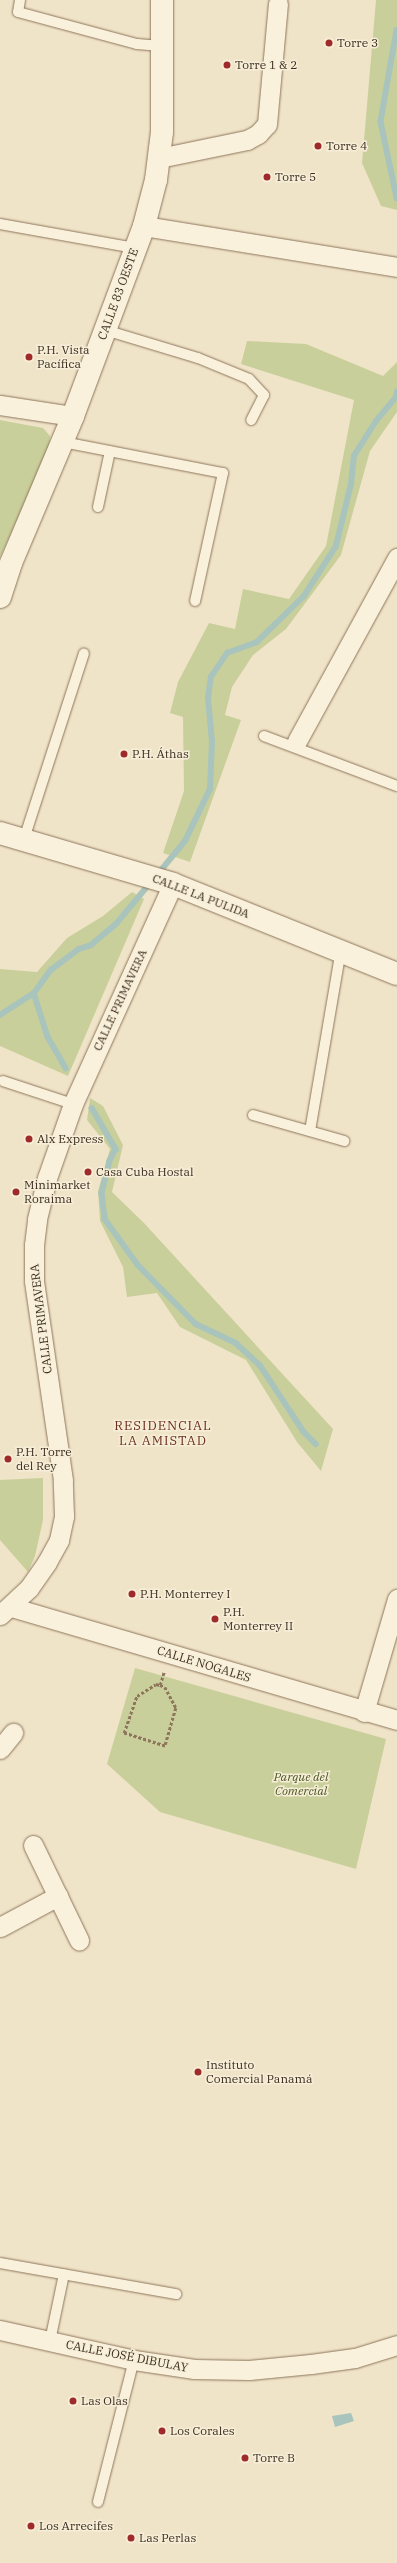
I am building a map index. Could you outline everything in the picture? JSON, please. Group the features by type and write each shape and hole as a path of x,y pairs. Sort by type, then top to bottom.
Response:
{"street":[{"name":"CALLE 83 OESTE","path":"0,597 11,563 74,416 144,226 160,158 162,0"},
{"path":"160,158 247,140 258,134 267,124 278,4"},
{"path":"144,226 397,267"},
{"path":"0,405 74,416"},
{"path":"295,744 397,558"},
{"name":"CALLE LA PULIDA","path":"0,833 131,870 173,884 341,950 397,974"},
{"name":"CALLE PRIMAVERA","path":"5,1611 29,1588 47,1562 59,1540 64,1516 63,1480 34,1280 34,1245 47,1178 73,1104 173,884"},
{"path":"364,1712 397,1599"},
{"name":"CALLE NOGALES","path":"5,1611 397,1720"},
{"path":"0,1748 13,1733"},
{"path":"33,1845 79,1940"},
{"path":"0,1927 58,1896"},
{"name":"CALLE JOSÉ DIBULAY","path":"0,2330 134,2360 194,2369 249,2370 355,2358 397,2346"}],"lane":[{"path":"20,0 18,12 137,44 161,46"},
{"path":"0,224 135,248"},
{"path":"105,330 198,358 249,379 264,395 251,420"},
{"path":"63,442 223,473 195,601"},
{"path":"98,507 110,452"},
{"path":"24,840 84,653"},
{"path":"264,736 295,744 397,786"},
{"path":"310,1131 341,950"},
{"path":"3,1081 73,1104"},
{"path":"253,1115 344,1141"},
{"path":"0,2263 176,2294"},
{"path":"50,2342 64,2274"},
{"path":"98,2502 134,2360"}],"path":[{"path":"160,1685 164,1672"},
{"path":"156,1684 160,1685 165,1687 176,1708 165,1746 124,1733 137,1696 156,1684"}],"green space":[{"path":"376,0 397,0 397,210 381,206 362,163"},
{"path":"247,341 306,344 383,376 397,362 397,412 370,451 341,555 286,629 253,655 232,687 225,715 241,720 190,862 163,853 184,791 183,717 170,713 178,682 209,623 235,629 243,589 289,599 326,546 354,400 241,364"},
{"path":"0,420 43,428 50,436 49,450 0,557"},
{"path":"132,892 144,899 68,1076 0,1046 0,969 37,972 67,938 103,916"},
{"path":"90,1098 103,1106 123,1145 112,1192 144,1223 333,1429 321,1471 297,1442 246,1360 180,1327 157,1293 127,1297 123,1267 100,1221 98,1191 110,1149 87,1120"},
{"path":"43,1478 43,1520 35,1556 28,1572 0,1540 0,1480"},
{"name":"Parque del Comercial","path":"135,1668 386,1739 356,1869 160,1812 107,1764"}],"water":[{"path":"351,2413 354,2421 335,2427 332,2416"}],"waterway":[{"path":"397,30 381,122 397,198"},
{"path":"158,874 185,841 210,789 212,742 208,698 211,677 227,653 257,642 304,596 336,546 351,484 354,456 376,421 396,397 397,392"},
{"path":"0,1015 34,993 51,970 79,949 91,945 116,924 151,882"},
{"path":"34,993 48,1037 66,1068"},
{"path":"92,1108 116,1149 110,1161 102,1193 105,1219 138,1265 196,1324 236,1343 260,1365 304,1432 316,1444"}],"place":[{"name":"Torre 3","path":"329,43"},
{"name":"Torre 1 & 2","path":"227,65"},
{"name":"Torre 4","path":"318,146"},
{"name":"Torre 5","path":"267,177"},
{"name":"P.H. Vista Pacífica","path":"29,357"},
{"name":"P.H. Áthas","path":"124,754"},
{"name":"Alx Express","path":"29,1139"},
{"name":"Casa Cuba Hostal","path":"88,1172"},
{"name":"Minimarket Roraima","path":"16,1192"},
{"name":"P.H. Torre del Rey","path":"8,1459"},
{"name":"P.H. Monterrey I","path":"132,1594"},
{"name":"P.H. Monterrey II","path":"215,1619"},
{"name":"Instituto Comercial Panamá","path":"198,2072"},
{"name":"Las Olas","path":"73,2401"},
{"name":"Los Corales","path":"162,2431"},
{"name":"Torre B","path":"245,2458"},
{"name":"Los Arrecifes","path":"31,2526"},
{"name":"Las Perlas","path":"131,2538"}],"district":[{"name":"RESIDENCIAL LA AMISTAD","path":"163,1434"}]}
